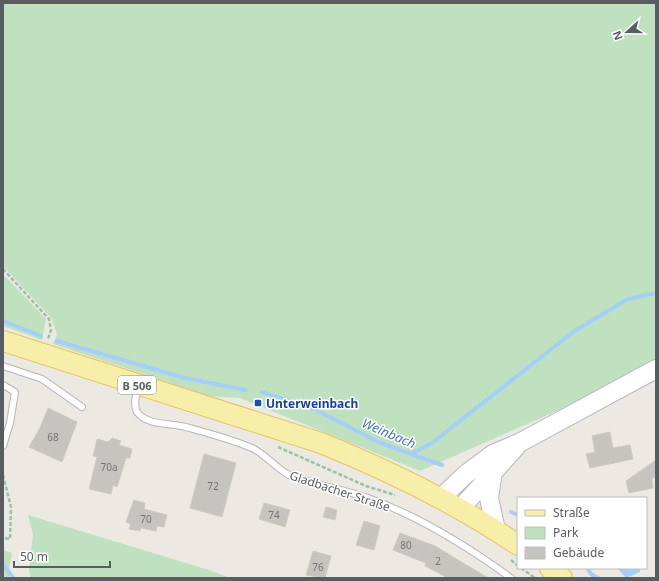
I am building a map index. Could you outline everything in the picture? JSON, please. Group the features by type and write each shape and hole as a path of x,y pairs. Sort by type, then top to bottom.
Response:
{"main road":[{"name":"B 506","path":"3,341 42,355 246,418 321,443 390,472 441,498 496,530 517,544"},
{"path":"441,498 476,465 493,454 521,442 656,369"},
{"path":"460,509 521,442"},
{"path":"493,472 489,498 496,530"}],"lane":[{"path":"3,366 42,379 82,407"},
{"path":"3,385 15,392 10,424 3,446"},
{"name":"Gladbacher Straße","path":"138,385 135,405 137,412 144,417 152,421 184,427 254,449 278,469 289,475 368,498 403,512 487,561 511,578"}],"path":[{"path":"3,270 49,319 51,330 42,355"},
{"path":"3,475 11,507 10,539 3,538"},
{"path":"523,569 535,578"}],"green space":[{"path":"3,3 656,3 656,361 561,409 420,471 240,398 210,396 53,344 57,335 52,319 3,266"},
{"path":"3,274 46,319 42,340 3,326"},
{"path":"28,515 209,570 230,578 31,578 29,571 33,534"},
{"path":"3,550 12,553 8,574 10,578 3,578"}],"water":[{"path":"618,569 640,569 640,572 626,578"}],"building":[{"path":"48,408 77,422 62,462 29,447 40,428"},
{"path":"610,432 613,448 630,445 633,459 590,468 586,454 595,452 592,436"},
{"path":"112,438 121,441 119,445 132,449 130,458 126,458 117,487 113,485 111,494 89,489 97,457 93,456 97,439 108,442"},
{"path":"204,454 236,463 222,517 190,508"},
{"path":"656,460 656,477 652,478 653,488 629,493 626,481"},
{"path":"134,500 145,503 144,509 167,515 164,527 157,526 156,531 141,528 140,531 129,529 131,524 126,522"},
{"path":"264,503 290,510 285,527 259,519"},
{"path":"326,507 337,510 335,520 323,517"},
{"path":"364,521 380,526 374,550 356,545"},
{"path":"400,533 435,546 488,578 448,578 425,566 426,563 393,550"},
{"path":"313,551 331,556 325,578 306,575"}],"waterway":[{"path":"411,454 432,443 573,332 628,299 656,293"},
{"name":"Weinbach","path":"3,321 41,336"},
{"name":"Weinbach","path":"57,341 185,378 245,390"},
{"name":"Weinbach","path":"262,392 314,409 378,442 442,465"},
{"name":"Weinbach","path":"511,512 517,515"},
{"path":"3,564 13,578"},
{"name":"Weinbach","path":"588,569 591,574 598,578"}],"place":[{"name":"Unterweinbach","path":"258,403"}]}
